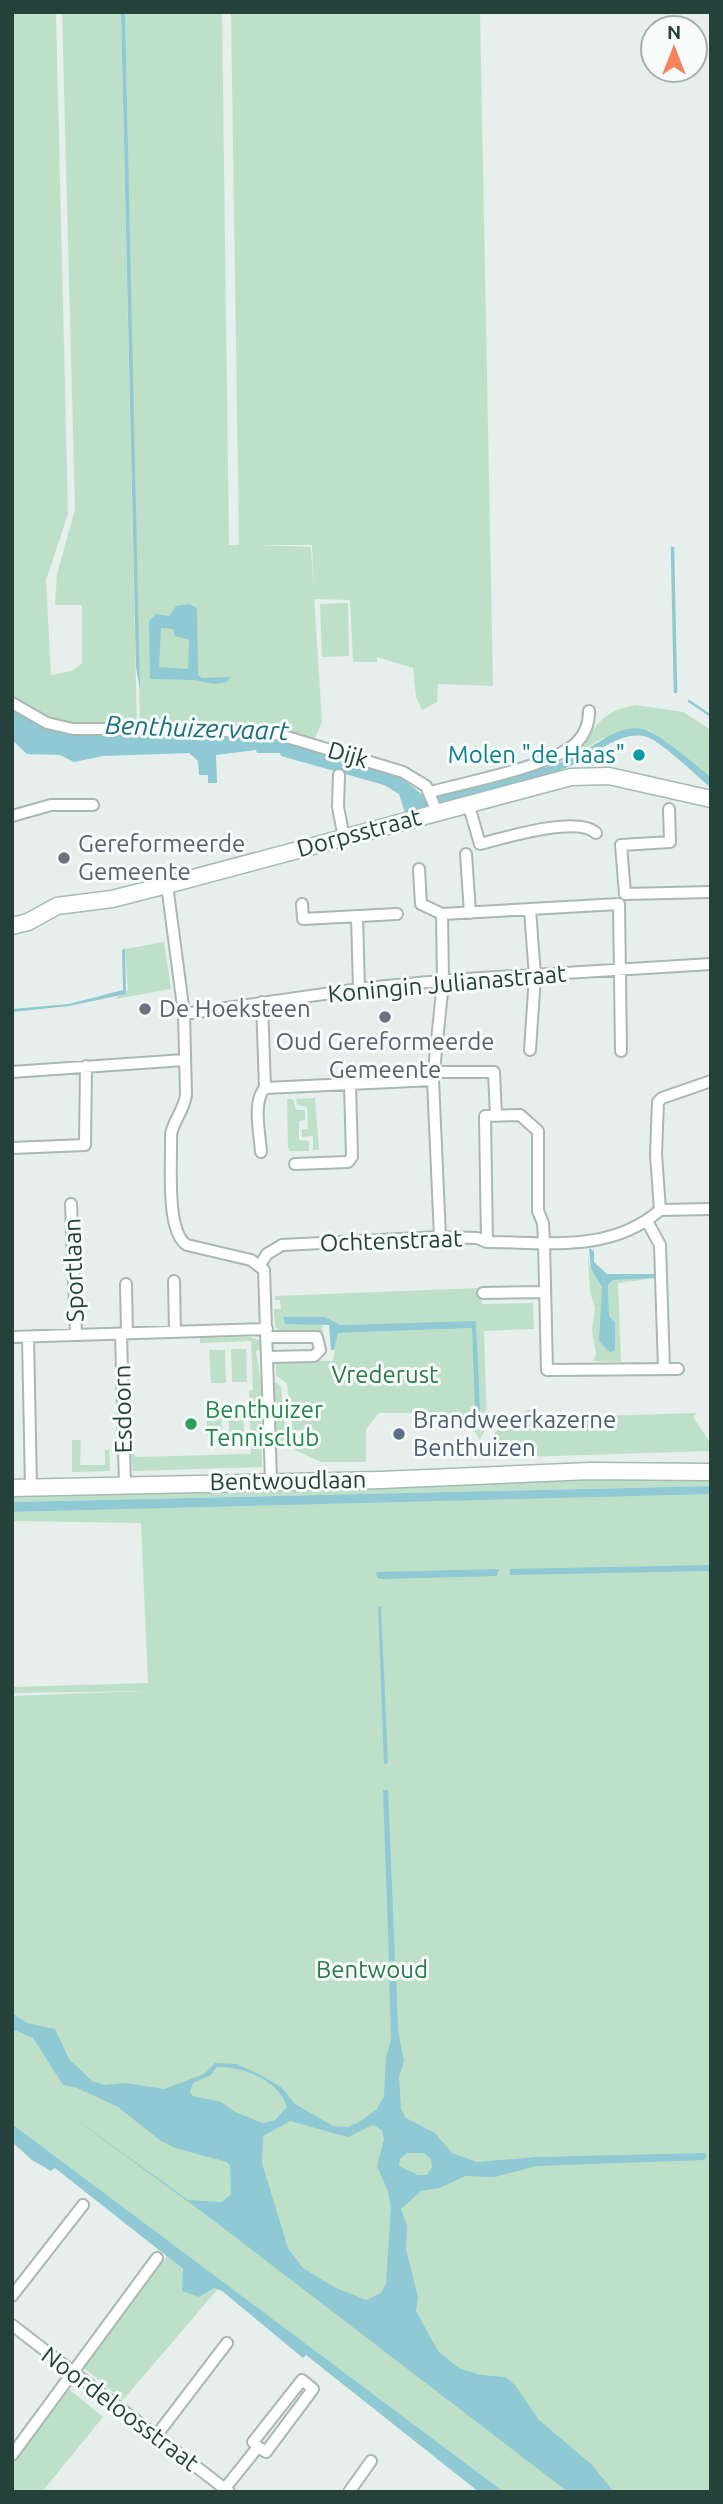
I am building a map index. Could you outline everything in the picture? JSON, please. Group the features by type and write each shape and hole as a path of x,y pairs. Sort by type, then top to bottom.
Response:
{"street":[{"name":"Dijk","path":"12,703 47,723 73,729 195,729 277,734 396,769 418,780 434,801"},
{"path":"434,801 503,772 565,751 576,743 585,731 589,723 589,710"},
{"path":"340,775 338,807 344,838"},
{"name":"Dorpsstraat","path":"12,926 27,922 57,906 112,899 344,838 434,801 468,803 542,783 594,775 711,799"},
{"path":"468,803 480,844 538,830 585,827 596,833"},
{"path":"12,816 51,805 93,805"},
{"path":"621,1051 621,845 671,848 669,809"},
{"path":"466,853 470,913"},
{"path":"419,869 421,904 442,914 530,909 711,892"},
{"path":"167,885 184,1014 185,1102 172,1134 176,1234 187,1245 260,1265 265,1275 271,1480"},
{"path":"302,904 303,919 397,914"},
{"path":"530,909 536,975 530,1051"},
{"path":"439,1237 434,1077 443,982 442,914"},
{"path":"357,916 359,989"},
{"name":"Koningin Julianastraat","path":"184,1014 359,989 711,964"},
{"path":"261,1152 258,1104 265,1088 262,1002"},
{"path":"12,1072 184,1060"},
{"path":"12,1148 86,1146 86,1066"},
{"name":"Ochtenstraat","path":"260,1265 267,1254 282,1245 439,1237 477,1238 487,1242 490,1116 494,1072 434,1077"},
{"path":"265,1088 434,1077"},
{"path":"660,1210 656,1154 658,1102 662,1098 711,1081"},
{"path":"295,1164 348,1162 352,1157 351,1084"},
{"path":"490,1116 520,1115 538,1131 538,1211 543,1223 547,1370 678,1369"},
{"name":"Sportlaan","path":"71,1204 76,1335"},
{"path":"487,1242 605,1240 647,1221 660,1210 711,1209"},
{"path":"647,1221 660,1245 664,1369"},
{"path":"174,1282 175,1332"},
{"name":"Esdoorn","path":"125,1485 126,1284"},
{"path":"484,1293 545,1292"},
{"name":"Sportlaan","path":"12,1337 175,1332 267,1333 317,1337 320,1350 314,1356 268,1357"},
{"path":"28,1337 31,1488"},
{"name":"Bentwoudlaan","path":"12,1488 563,1475 590,1471 609,1474 711,1472"},
{"path":"12,2296 82,2205"},
{"path":"12,2455 74,2375 77,2365 157,2258"},
{"name":"Noordeloosstraat","path":"12,2325 225,2491"},
{"path":"156,2436 227,2343"},
{"path":"302,2380 313,2389 266,2452 258,2447 253,2442 302,2380"},
{"path":"225,2491 258,2447"},
{"path":"349,2492 371,2461"}],"green space":[{"path":"12,12 56,12 68,514 46,580 51,675 72,671 82,663 82,605 55,605 57,574 75,509 62,12 121,12 137,727 53,722 12,698"},
{"path":"125,12 222,12 229,545 239,545 231,12 480,12 493,686 438,684 437,702 422,710 416,697 413,668 377,657 377,662 353,662 350,600 314,599 322,722 314,740 253,727 140,726","holes":["259,545 312,545 314,589 311,547"]},
{"path":"348,603 349,656 322,657 320,604"},
{"path":"636,705 683,712 711,730 711,777 649,730 628,730 601,739 575,755 606,717"},
{"path":"164,942 171,989 115,999 128,990 125,949"},
{"path":"315,1098 319,1150 313,1150 313,1136 302,1137 302,1129 308,1129 307,1107 297,1105 296,1099"},
{"path":"287,1099 293,1099 296,1110 305,1110 305,1120 299,1121 299,1140 309,1141 309,1151 290,1151 288,1147"},
{"path":"588,1255 591,1269 602,1287 602,1314 615,1351 615,1322 609,1316 608,1285 613,1280 655,1278 618,1283 621,1362 593,1361 596,1354 592,1330 595,1308 590,1292"},
{"name":"Vrederust","path":"479,1288 482,1304 533,1303 534,1329 484,1331 487,1426 480,1440 475,1431 461,1421 415,1420 414,1413 379,1413 366,1429 366,1462 321,1462 295,1450 287,1384 276,1375 276,1361 333,1361 337,1333 472,1328 475,1411 479,1411 476,1322 341,1325 325,1317 283,1317 285,1324 323,1324 322,1334 313,1330 279,1330 275,1327 274,1309 281,1309 280,1300 275,1300 275,1296"},
{"path":"251,1337 259,1340 260,1350 256,1351 261,1383 262,1467 133,1471 130,1441 134,1441 135,1457 251,1454 251,1341 200,1343 200,1338"},
{"path":"231,1349 246,1349 247,1382 232,1382"},
{"path":"209,1350 225,1350 226,1383 211,1383"},
{"path":"271,1383 277,1383 281,1387 287,1441 283,1446 275,1446"},
{"path":"243,1402 244,1435 229,1436 228,1403"},
{"path":"206,1403 221,1403 222,1436 207,1436"},
{"path":"527,1410 532,1410 532,1418 697,1413 693,1417 709,1441 711,1451 489,1458 486,1450 495,1432"},
{"path":"72,1440 81,1440 80,1465 105,1465 105,1450 109,1450 110,1471 72,1472"},
{"path":"711,1477 711,1486 12,1502 12,1492 319,1487 346,1490 347,1483"},
{"name":"Bentwoud","path":"711,1493 711,2492 504,2492 12,2124 12,1696 145,1691 12,1693 12,1687 148,1683 141,1523 12,1521 12,1512"},
{"path":"167,2256 183,2270 217,2290 123,2400 84,2368"},
{"path":"69,2389 103,2417 42,2492 12,2492 12,2465"}],"water":[{"path":"121,12 125,12 140,690 136,667"},
{"path":"189,604 197,608 198,675 202,678 230,677 227,682 215,684 195,680 150,679 149,621 156,614 169,616 176,606","holes":["161,628 173,629 175,636 189,640 188,669 159,667"]},
{"path":"12,706 51,728 73,734 279,738 397,774 426,798 530,773 569,758 614,734 638,728 652,732 711,777 711,788 658,743 650,738 634,736 614,741 570,766 530,781 405,813 399,794 384,785 281,756 280,753 257,753 256,750 216,755 217,783 208,783 208,775 199,775 198,761 189,753 103,756 74,762 60,755 27,754 12,740"},
{"path":"125,949 126,994 69,1006 12,1012 12,1009 69,1004 123,990 122,950"},
{"path":"589,1248 594,1251 594,1262 607,1274 655,1274 655,1278 613,1280 608,1285 609,1316 615,1322 615,1351 610,1352 599,1341 602,1287 591,1269"},
{"path":"283,1317 325,1317 341,1325 476,1321 480,1411 475,1411 472,1328 338,1333 334,1350 331,1350 329,1325 285,1324"},
{"path":"711,1486 711,1494 12,1512 12,1502"},
{"path":"711,1565 711,1571 510,1575 510,1569"},
{"path":"499,1569 497,1576 384,1579 377,1578 376,1572"},
{"path":"381,1606 388,1763 384,1764 378,1607"},
{"path":"383,1790 388,1790 395,1961 389,1961"},
{"path":"389,1973 396,1973 398,2030 404,2061 399,2077 401,2109 406,2118 435,2133 452,2153 477,2162 537,2157 705,2153 707,2156 704,2160 537,2166 495,2177 465,2176 440,2188 421,2191 401,2209 407,2225 406,2249 418,2297 416,2311 438,2351 459,2368 480,2375 505,2377 515,2385 539,2420 591,2464 614,2492 568,2492 209,2217 56,2105 188,2200 222,2202 231,2194 230,2165 227,2162 175,2148 161,2141 118,2107 77,2088 63,2085 33,2038 12,2029 12,2013 27,2023 55,2029 69,2059 92,2081 104,2085 126,2083 164,2089 204,2074 215,2063 236,2064 281,2087 295,2104 333,2126 348,2127 376,2110 384,2097 386,2058 391,2039","holes":["217,2067 237,2069 258,2076 276,2089 287,2107 275,2120 263,2123 235,2112 221,2102 193,2096 190,2092 193,2083 211,2075","290,2121 348,2137 373,2125 382,2130 384,2139 377,2166 388,2191 391,2208 386,2283 381,2293 366,2300 334,2287 303,2268 288,2248 262,2163 263,2136","407,2153 424,2153 431,2159 432,2167 427,2175 418,2175 399,2166 400,2159"]},
{"path":"12,2124 504,2492 479,2492 306,2355 303,2358 222,2291 214,2288 199,2297 182,2291 183,2269 55,2168 51,2171 32,2160 12,2142"}],"waterway":[{"path":"672,548 673,548 676,692 675,692 672,548"},
{"path":"689,701 711,716"}],"place":[{"name":"Molen \"de Haas\"","path":"639,755"},
{"name":"Gereformeerde Gemeente","path":"64,858"},
{"name":"De Hoeksteen","path":"145,1009"},
{"name":"Oud Gereformeerde Gemeente","path":"385,1017"},
{"name":"Benthuizer Tennisclub","path":"191,1424"},
{"name":"Brandweerkazerne Benthuizen","path":"399,1434"}],"water label":[{"name":"Benthuizervaart","path":"197,728"}]}
